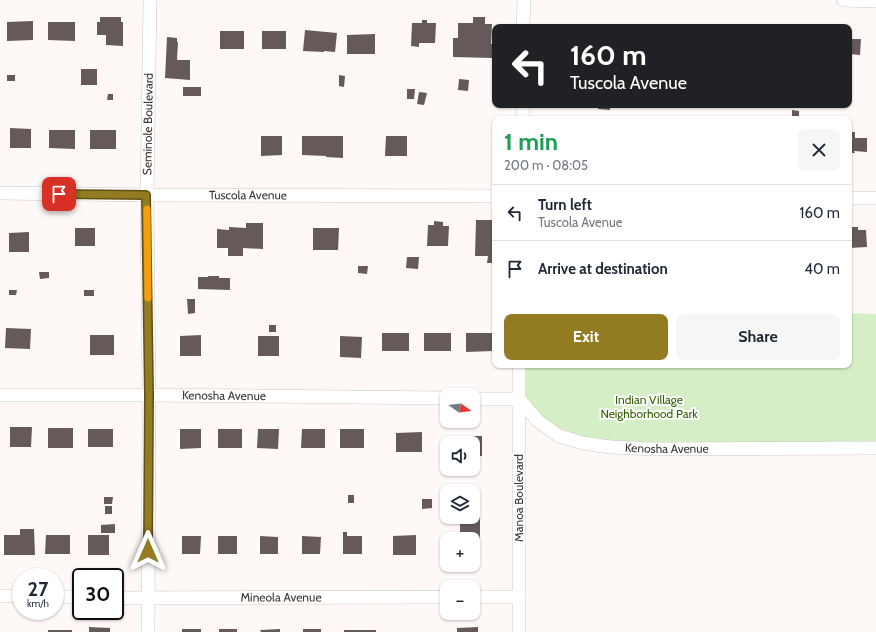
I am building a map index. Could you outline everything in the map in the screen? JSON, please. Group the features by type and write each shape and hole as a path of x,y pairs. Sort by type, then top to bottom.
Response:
{"street":[{"name":"Seminole Boulevard","path":"148,632 149,395 146,195 150,0"},
{"path":"523,24 524,0"},
{"path":"843,0 876,1"},
{"name":"Tuscola Avenue","path":"0,193 492,196"},
{"path":"852,198 876,198"},
{"name":"Manoa Boulevard","path":"519,368 519,632"},
{"name":"Kenosha Avenue","path":"0,395 440,398"},
{"path":"480,399 519,399"},
{"name":"Kenosha Avenue","path":"519,399 538,421 559,436 583,443 610,447 654,450 876,448"},
{"path":"0,596 12,596"},
{"name":"Mineola Avenue","path":"124,598 440,597"},
{"path":"480,597 520,597"}],"green space":[{"name":"Indian Village Neighborhood Park","path":"852,313 876,314 876,448 654,449 559,436 519,399 519,368 852,368"}],"building":[{"path":"100,17 121,17 121,22 123,22 123,46 106,45 106,35 97,35 97,22 100,22"},
{"path":"473,17 485,17 485,24 492,24 492,58 453,57 453,38 458,38 458,23 473,23"},
{"path":"422,20 427,20 427,23 436,23 435,43 419,43 419,47 411,46 412,23 422,23"},
{"path":"33,21 33,40 7,41 7,22"},
{"path":"48,22 75,22 75,41 48,40"},
{"path":"305,30 337,33 335,52 303,51"},
{"path":"220,31 244,31 244,49 220,49"},
{"path":"262,31 286,31 286,49 262,49"},
{"path":"375,34 375,54 347,54 347,35"},
{"path":"167,37 177,38 177,60 190,60 190,80 165,78"},
{"path":"852,39 861,39 860,55 852,54"},
{"path":"81,69 97,69 97,85 81,85"},
{"path":"7,75 15,75 15,81 7,81"},
{"path":"339,75 345,76 344,87 339,86"},
{"path":"459,79 469,80 468,91 458,90"},
{"path":"183,87 201,87 201,96 183,96"},
{"path":"407,89 415,89 414,99 407,99"},
{"path":"419,92 427,93 424,105 417,104"},
{"path":"108,94 113,94 113,100 107,100"},
{"path":"610,108 610,110 598,109"},
{"path":"792,110 799,111 799,116 792,116"},
{"path":"10,128 31,129 31,148 10,148"},
{"path":"49,130 75,130 75,149 49,148"},
{"path":"90,130 116,130 116,149 90,149"},
{"path":"852,132 855,132 855,138 867,138 867,152 854,151 855,153 852,153"},
{"path":"261,136 282,136 282,155 261,156"},
{"path":"302,136 343,136 343,158 302,155"},
{"path":"386,136 407,136 407,156 385,156"},
{"path":"476,220 492,220 492,263 487,263 488,256 475,256"},
{"path":"434,221 443,222 443,226 449,226 448,246 427,246 428,225 434,225"},
{"path":"246,223 263,223 263,249 243,248 243,256 228,256 228,248 217,248 217,229 229,230 229,227 246,228"},
{"path":"852,227 858,227 858,230 866,230 867,247 852,248"},
{"path":"75,228 95,228 95,246 75,246"},
{"path":"313,228 339,228 338,250 313,250"},
{"path":"29,232 29,252 9,252 9,233"},
{"path":"407,257 419,257 418,269 406,268"},
{"path":"358,266 368,266 367,274 358,273"},
{"path":"39,272 49,272 49,278 40,279"},
{"path":"208,276 230,278 230,290 198,289 198,277"},
{"path":"9,290 17,290 16,295 9,295"},
{"path":"84,290 94,290 94,296 84,296"},
{"path":"187,299 195,299 195,313 188,314"},
{"path":"269,325 276,325 276,332 269,332"},
{"path":"6,328 31,329 30,349 5,348"},
{"path":"382,333 409,333 409,351 382,351"},
{"path":"424,333 451,333 451,351 424,351"},
{"path":"466,333 492,333 492,351 466,352"},
{"path":"90,335 114,335 114,355 90,355"},
{"path":"201,335 201,356 180,356 180,336"},
{"path":"258,336 279,336 279,356 258,356"},
{"path":"340,336 362,337 361,358 340,357"},
{"path":"10,427 32,427 31,447 10,447"},
{"path":"48,428 73,428 73,448 48,448"},
{"path":"88,429 113,429 113,447 88,447"},
{"path":"180,429 201,429 201,448 180,449"},
{"path":"218,429 242,429 242,448 218,448"},
{"path":"258,429 279,429 278,449 257,448"},
{"path":"302,429 325,429 325,448 301,448"},
{"path":"340,429 364,429 364,448 340,448"},
{"path":"422,432 422,452 396,452 396,433"},
{"path":"480,436 482,436 482,456 480,456"},
{"path":"348,495 354,495 354,503 348,503"},
{"path":"104,497 113,497 112,504 104,504"},
{"path":"422,499 432,499 432,508 422,509"},
{"path":"105,506 112,506 112,514 105,514"},
{"path":"115,524 115,533 101,533 101,525"},
{"path":"460,524 480,524 480,532 460,532"},
{"path":"20,529 34,529 35,555 4,555 4,535 20,535"},
{"path":"343,532 347,532 347,536 362,536 362,554 343,554"},
{"path":"46,535 70,535 70,554 45,554"},
{"path":"88,535 109,535 109,555 88,555"},
{"path":"416,535 416,555 393,555 393,536"},
{"path":"182,536 201,536 200,554 182,554"},
{"path":"218,536 237,536 237,554 218,554"},
{"path":"260,536 278,537 278,554 260,554"},
{"path":"302,536 321,537 320,554 302,554"},
{"path":"89,627 110,628 110,632 89,632"},
{"path":"478,627 478,632 457,632 457,628"},
{"path":"182,629 201,629 201,632 182,632"},
{"path":"219,629 237,629 237,632 219,632"},
{"path":"280,629 280,632 261,632 260,630"},
{"path":"303,629 321,629 321,632 303,632"},
{"path":"48,630 72,630 72,632 48,632"},
{"path":"344,630 376,630 376,632 344,632"}],"slow traffic":[{"path":"147,209 148,298"}],"route":[{"path":"59,194 146,195 149,395 148,551"}]}
